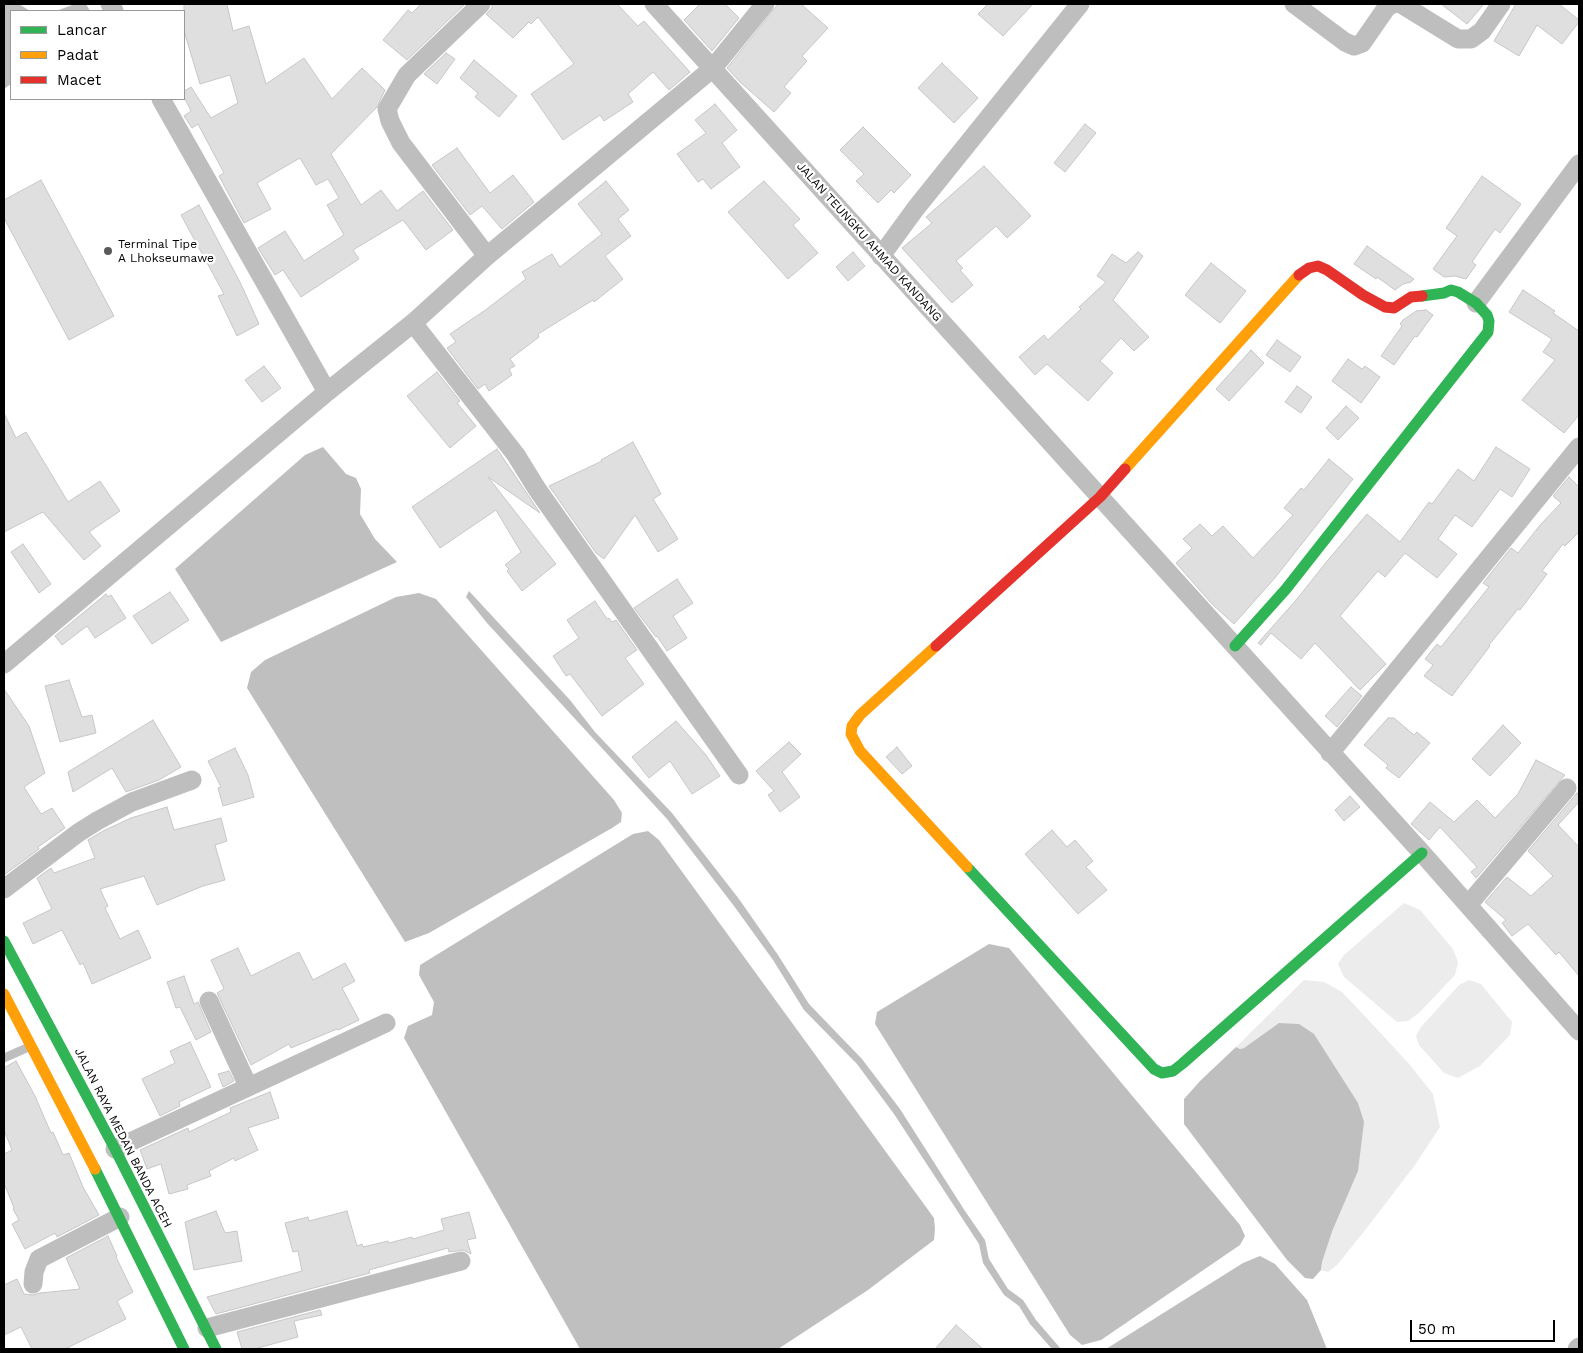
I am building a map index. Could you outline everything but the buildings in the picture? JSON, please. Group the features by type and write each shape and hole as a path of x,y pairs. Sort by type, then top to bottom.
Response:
{"main road":[{"path":"1236,646 1286,589 1488,332 1489,321 1487,315 1476,303 1451,290 1444,293 1411,297 1394,308 1385,307 1363,296 1327,270 1318,266 1309,268 1298,275 1091,488 860,715 852,726 851,734 860,751 1154,1069 1162,1073 1173,1071 1182,1064 1422,853"},
{"name":"JALAN RAYA MEDAN BANDA ACEH","path":"4,941 115,1149 216,1349"},
{"path":"4,994 120,1216 184,1349"}],"street":[{"path":"481,4 407,75 387,109 390,121 401,143 487,256"},
{"name":"JALAN TEUNGKU AHMAD KANDANG","path":"654,4 1236,646 1579,1031"},
{"path":"4,664 327,392 413,323 487,256 713,68 765,4"},
{"path":"881,256 916,208 1080,4"},
{"path":"1294,4 1345,42 1354,46 1362,43 1387,7 1393,4"},
{"path":"1401,4 1458,39 1471,39 1482,31 1501,4"},
{"path":"162,100 327,392"},
{"path":"1476,303 1579,164"},
{"path":"413,323 516,455 537,489 738,775"},
{"path":"1330,753 1579,447"},
{"path":"4,889 97,820 132,802 192,780"},
{"path":"1468,905 1567,788"},
{"path":"209,1001 248,1086"},
{"path":"115,1149 248,1086 386,1024"},
{"path":"33,1284 34,1272 39,1259 120,1216"},
{"path":"206,1328 462,1261"}],"lane":[{"path":"4,1058 32,1046"}],"shaded area":[{"path":"4,4 19,4 28,10 10,10 10,85 4,89"},
{"path":"75,4 86,4 89,10 59,10"},
{"path":"323,447 346,474 356,478 361,489 360,514 375,539 397,562 221,642 175,569 305,455"},
{"path":"469,591 570,700 595,732 672,813 739,899 809,1004 862,1059 900,1109 985,1240 989,1259 1008,1289 1023,1300 1036,1320 1061,1349 1052,1349 1030,1324 1019,1306 1004,1295 983,1263 979,1244 894,1114 857,1064 804,1010 773,960 667,819 487,623 466,597"},
{"path":"419,593 436,599 614,800 622,813 621,822 612,828 429,933 405,942 247,688 251,672 265,660 396,597"},
{"path":"648,831 659,840 934,1218 934,1240 868,1290 778,1349 580,1349 404,1038 408,1026 432,1015 434,1002 419,975 420,965 633,834"},
{"path":"1404,903 1420,910 1453,949 1458,962 1455,975 1420,1012 1408,1021 1397,1022 1344,977 1338,964 1344,955"},
{"path":"989,944 1009,948 1240,1225 1245,1236 1240,1245 1101,1340 1082,1345 1070,1335 875,1024 877,1012"},
{"path":"1304,980 1324,982 1342,992 1375,1027 1410,1065 1433,1094 1440,1127 1415,1165 1366,1229 1337,1265 1328,1272 1321,1270 1333,1229 1279,1023 1244,1048 1236,1047"},
{"path":"1469,980 1481,984 1512,1022 1510,1035 1480,1066 1458,1078 1444,1073 1419,1045 1416,1036 1421,1027 1459,985"},
{"path":"1279,1023 1299,1024 1314,1034 1358,1103 1364,1122 1358,1171 1333,1229 1321,1270 1313,1279 1305,1278 1287,1260 1184,1124 1184,1099 1201,1080 1236,1047 1244,1048"},
{"path":"1260,1256 1275,1264 1307,1300 1327,1349 1106,1349 1243,1263"}],"traffic: fast":[{"path":"1235,646 1286,589 1488,332 1489,321 1487,315 1476,303 1458,292 1451,290 1444,293 1422,296"},
{"path":"967,867 1154,1069 1162,1073 1173,1071 1182,1064 1422,853"},
{"path":"4,941 115,1149 216,1349"},
{"path":"95,1169 184,1349"}],"traffic: slow":[{"path":"1125,469 1299,275"},
{"path":"936,646 860,715 852,726 851,734 860,751 967,867"},
{"path":"4,994 95,1169"}],"traffic: jam":[{"path":"1299,275 1309,268 1318,266 1385,307 1394,308 1411,297 1422,296"},
{"path":"936,646 1100,497 1125,469"}],"place":[{"name":"Terminal Tipe A Lhokseumawe","path":"108,251"}]}
